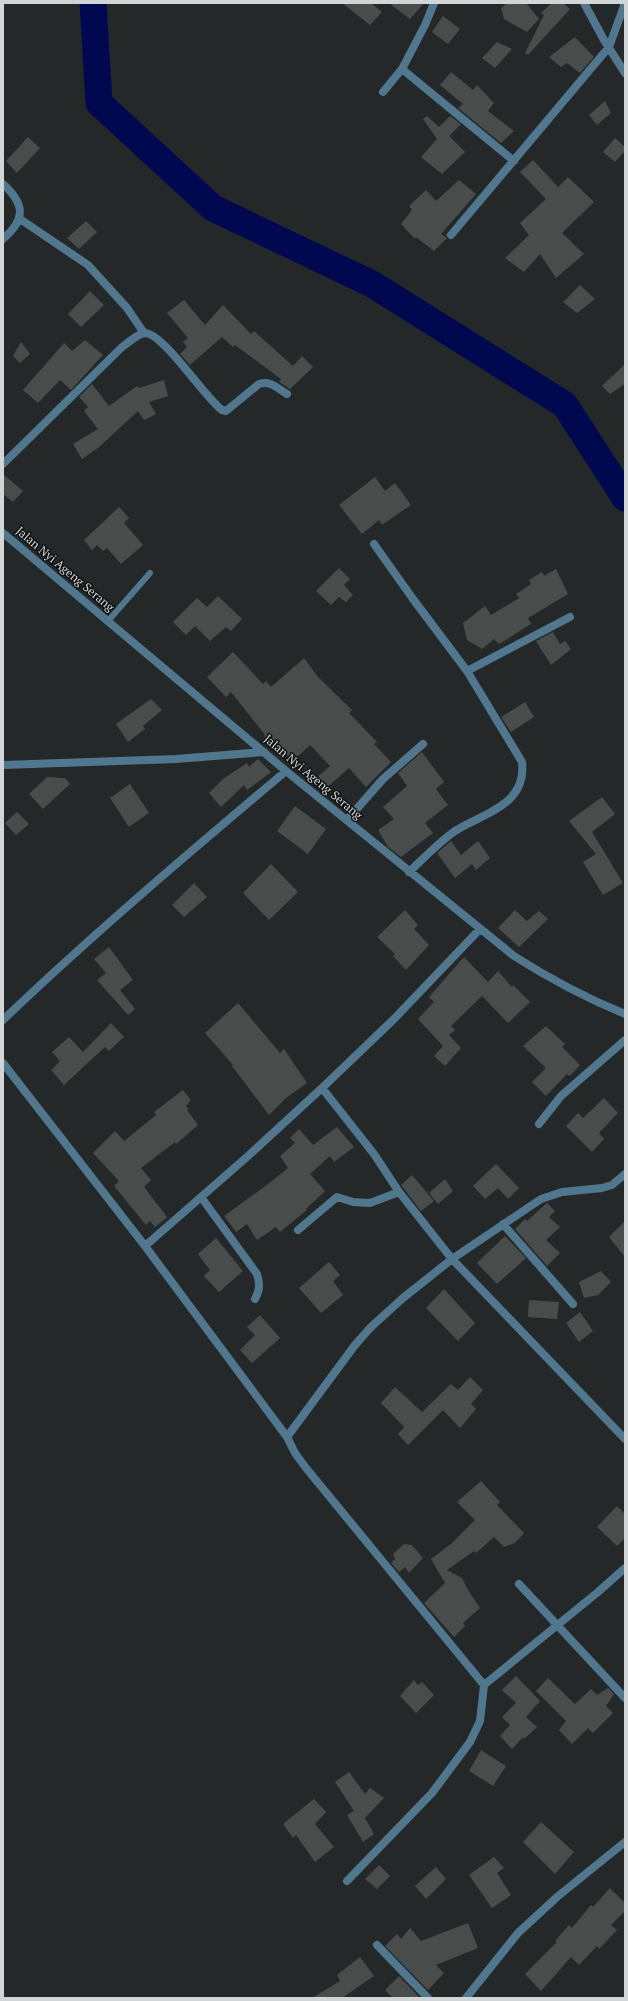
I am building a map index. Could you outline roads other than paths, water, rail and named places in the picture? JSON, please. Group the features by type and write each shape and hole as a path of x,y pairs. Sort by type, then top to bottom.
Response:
{"street":[{"path":"383,92 402,69 425,25 434,3"},
{"path":"584,3 625,73"},
{"path":"451,235 609,48 625,3"},
{"path":"402,69 514,161"},
{"path":"3,184 17,200 20,210 20,219 16,226 3,239"},
{"path":"20,219 88,265 127,308 144,333"},
{"path":"3,464 121,348 144,333 153,334 160,340 222,410 226,411 259,384 265,382 287,394"},
{"name":"Jalan Nyi Ageng Serang","path":"3,533 286,771 514,956 545,976 587,998 625,1014"},
{"path":"374,544 413,599 468,671 522,762 524,775 519,788 508,801 455,832 429,853 409,872"},
{"path":"468,671 570,617"},
{"path":"347,820 383,779 423,744"},
{"path":"3,765 176,759 264,752"},
{"path":"3,1020 183,858 286,771"},
{"path":"145,1246 248,1156 322,1088 346,1063 393,1020 480,929"},
{"path":"539,1124 561,1096 625,1040"},
{"path":"3,1063 145,1246 287,1437 295,1453 306,1468 484,1685"},
{"path":"322,1088 374,1154 399,1192 452,1259 625,1439"},
{"path":"287,1437 308,1406 371,1327 403,1298 452,1259 503,1224 547,1197 562,1192 602,1188 612,1185 625,1174"},
{"path":"298,1230 337,1197 353,1202 370,1203 399,1192"},
{"path":"201,1196 257,1274 260,1284 259,1292 255,1299"},
{"path":"503,1224 573,1304"},
{"path":"347,1881 432,1793 470,1742 480,1721 484,1685 598,1592 625,1568"},
{"path":"519,1584 625,1698"},
{"path":"466,1998 518,1933 557,1897 625,1842"},
{"path":"377,1945 428,1998"}],"lane":[{"path":"108,621 150,573"}],"waterway":[{"path":"93,3 99,103 213,208 372,284 565,405 625,498"}]}
